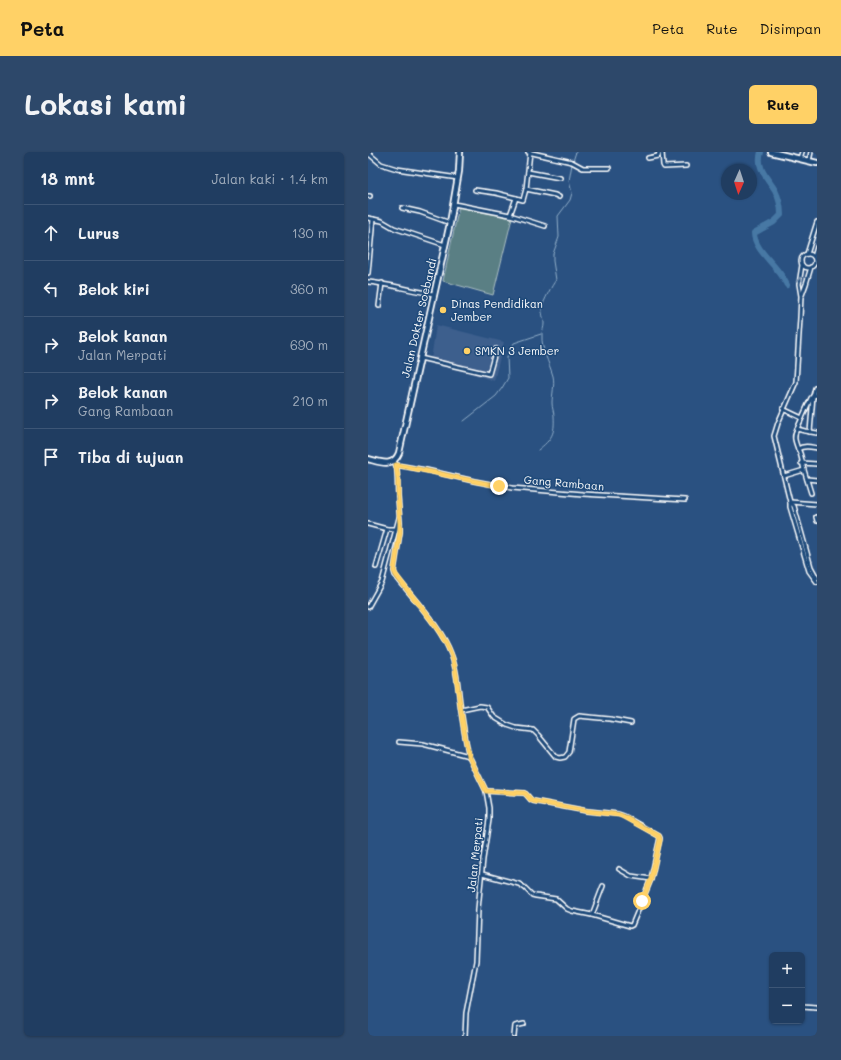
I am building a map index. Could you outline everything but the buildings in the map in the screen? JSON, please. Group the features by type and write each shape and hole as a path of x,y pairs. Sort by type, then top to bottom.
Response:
{"main road":[{"name":"Jalan Dokter Soebandi","path":"395,462 399,453 450,224 458,178 460,152"},
{"path":"771,152 782,153 817,163"},
{"path":"368,459 387,463 395,462"}],"street":[{"path":"475,190 496,193 523,200 526,189 529,152 572,162 582,168 608,168"},
{"path":"648,158 658,156 659,152"},
{"path":"662,152 664,167 686,166"},
{"path":"800,158 802,152"},
{"path":"809,161 811,152"},
{"path":"368,153 382,164 397,169 458,178"},
{"path":"528,172 560,178"},
{"path":"526,189 555,194 559,197"},
{"path":"510,215 516,198"},
{"path":"454,204 510,215 545,226"},
{"path":"402,208 420,212 450,224"},
{"path":"368,218 385,222 394,228 445,245"},
{"path":"368,273 373,219"},
{"path":"817,222 807,254 802,257 801,261 802,265 799,284 801,296 796,382 774,432 790,507 809,571 817,582"},
{"path":"801,296 811,267 815,262 814,257 817,247"},
{"path":"807,254 814,257"},
{"path":"802,265 805,267 811,267"},
{"path":"368,282 434,294"},
{"path":"379,306 382,284"},
{"path":"420,358 489,374 496,349"},
{"path":"810,432 815,388"},
{"path":"811,493 802,463 801,454 796,444 794,435 813,396 817,395"},
{"path":"783,409 802,418"},
{"path":"798,429 817,432"},
{"path":"798,449 804,447 817,448"},
{"name":"Gang Rambaan","path":"395,462 474,481 512,488 685,500"},
{"name":"Jalan Merpati","path":"395,462 400,532 394,571 399,580 441,634 449,648 455,667 469,756 486,791 489,808 489,820 484,853 478,916 476,961 466,1013 465,1036"},
{"path":"802,463 817,464"},
{"path":"784,476 804,470"},
{"path":"807,479 817,480"},
{"path":"790,502 817,504"},
{"path":"790,502 794,506 817,578"},
{"path":"368,607 382,582 400,518"},
{"path":"368,524 387,529 396,529"},
{"path":"376,567 387,529"},
{"path":"461,710 480,706 487,707 494,717 507,726 533,730 556,757 560,758 566,757 569,752 574,719 579,716 631,723"},
{"path":"399,742 423,744 469,756"},
{"path":"482,874 519,884 532,895 556,899 567,909 572,911 631,926 651,879 660,837 618,814 587,811 533,801 526,793 486,791"},
{"path":"619,869 631,876 651,879"},
{"path":"592,915 603,886"},
{"path":"805,1006 817,1007"},
{"path":"514,1036 514,1026 524,1024"}],"shaded area":[{"name":"SMKN 3 Jember","path":"436,325 504,342 494,381 431,360"}],"green space":[{"path":"459,207 512,218 493,295 443,281"}],"waterway":[{"path":"573,161 576,152"},
{"path":"761,152 761,168 775,190 780,202 781,215 774,222 754,233 759,248 781,274 787,285"},
{"path":"538,450 547,443 552,436 554,427 552,403 554,379 542,340 544,327 542,310 546,298 556,280 553,254 559,237 558,216 570,200 572,193 569,181 572,164"},
{"path":"464,421 496,396 502,388 508,378 507,357 514,343 541,334"}],"place":[{"name":"Dinas Pendidikan Jember","path":"443,310"},
{"name":"SMKN 3 Jember","path":"467,351"}],"route":[{"path":"499,486 396,465 398,478 397,492 400,532 394,571 446,642 455,667 469,756 486,791 526,793 533,801 587,811 618,814 659,836 660,840 653,873 642,901"}]}
